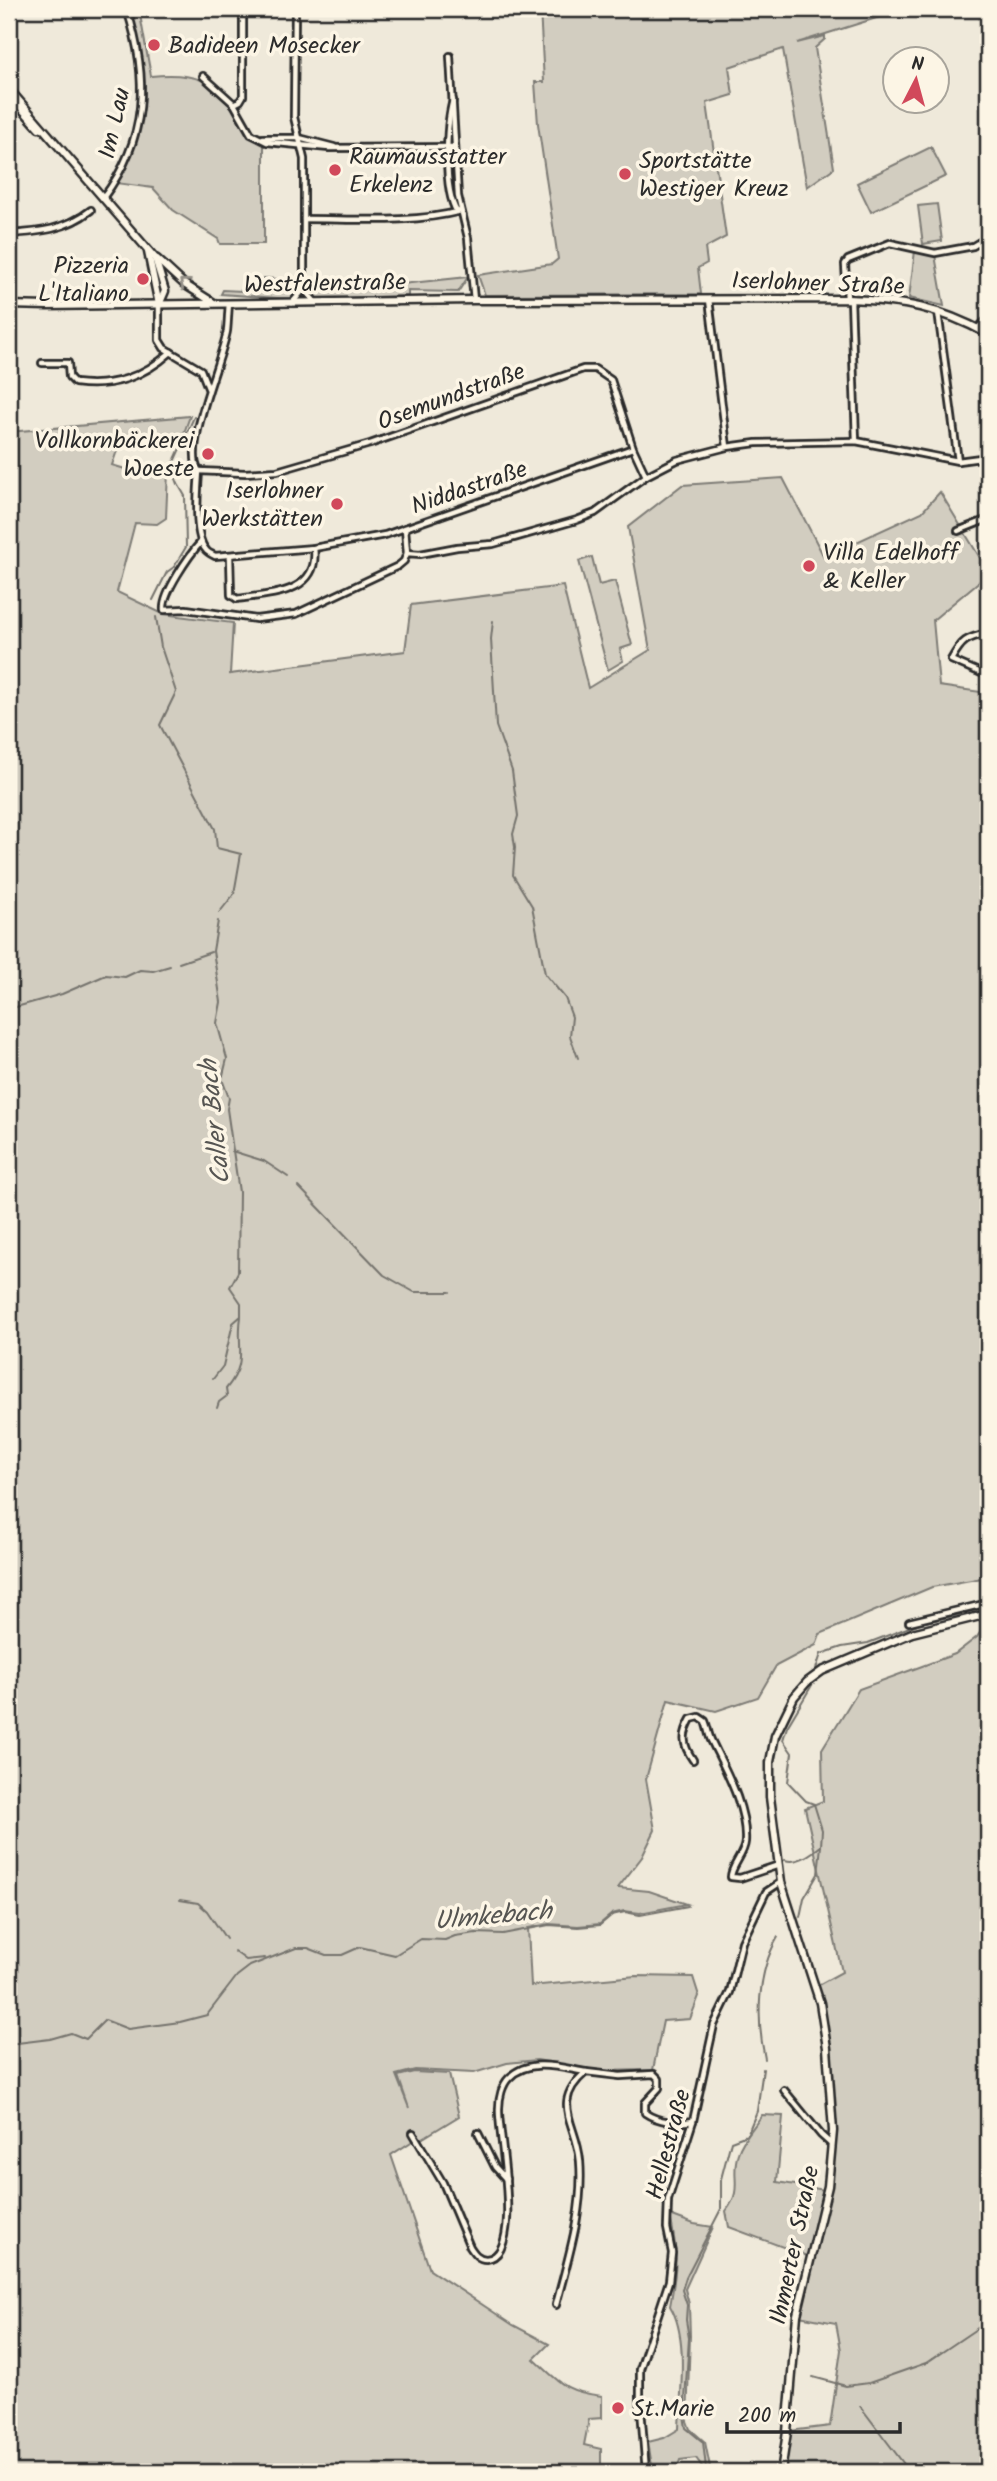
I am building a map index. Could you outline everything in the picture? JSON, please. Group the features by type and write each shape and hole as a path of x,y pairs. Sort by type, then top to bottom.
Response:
{"main road":[{"path":"9,92 30,111 102,199 155,258 184,284 216,304"},
{"path":"143,244 150,259 159,305"},
{"path":"155,258 164,291 159,305"},
{"name":"Westfalenstraße","path":"9,304 159,305 641,298"},
{"name":"Iserlohner Straße","path":"641,298 849,299 899,302 938,311 988,334"},
{"name":"Ihmerter Straße","path":"780,2472 787,2432 797,2315 825,2203 832,2145 822,2013 809,1964 781,1881 770,1797 770,1762 779,1724 794,1697 807,1682 834,1664 912,1633 988,1614"}],"street":[{"name":"Im Lau","path":"102,199 124,165 142,103 140,69 127,9"},
{"path":"234,104 243,96 243,9"},
{"path":"295,9 294,117 302,146 304,289 315,302"},
{"path":"450,56 459,211 468,239 474,300"},
{"path":"203,76 234,104 248,130 271,143 334,147 455,147"},
{"path":"453,98 447,148 451,202 459,211"},
{"path":"262,139 299,138 334,147"},
{"path":"9,234 55,229 77,221 90,210"},
{"path":"304,219 343,221 419,218 459,211"},
{"path":"856,441 845,264 848,260 890,243 935,253 973,246 988,237"},
{"path":"292,303 304,289"},
{"path":"709,299 727,447"},
{"path":"229,304 227,331 195,447 194,465 199,471 197,500 201,542 206,551 215,556 230,556 231,595 237,599 288,591 301,584 313,569 314,548"},
{"path":"159,305 159,340 164,348 201,370 209,390"},
{"path":"938,311 958,461"},
{"path":"978,328 988,319"},
{"path":"42,363 68,363 69,377 75,383 104,384 141,375 171,352"},
{"path":"201,370 216,364"},
{"name":"Osemundstraße","path":"199,471 245,473 289,468 370,444 583,369 595,369 611,380 646,476"},
{"path":"407,553 420,555 457,547 494,544 577,520 610,504 646,476 677,460 727,447 756,443 856,441 958,461 988,457"},
{"name":"Niddastraße","path":"230,556 314,548 385,535 634,449"},
{"path":"958,531 988,519"},
{"path":"201,542 192,552 165,598 164,610 186,609 256,619 296,614 398,566 407,553 405,528"},
{"path":"988,633 971,637 960,644 951,660 988,676"},
{"path":"909,1622 988,1603"},
{"path":"693,1760 684,1744 683,1736 691,1719 699,1717 705,1721 711,1741 732,1782 743,1827 744,1849 731,1877 740,1878 779,1865"},
{"name":"Hellestraße","path":"646,2472 640,2369 669,2281 671,2253 667,2228 668,2200 694,2121 715,2025 730,1993 742,1942 766,1892 781,1881"},
{"path":"413,2133 443,2183 470,2247 480,2258 488,2259 496,2255 502,2243 508,2197 499,2107 507,2080 519,2071 535,2066 620,2076 654,2074 660,2085 645,2103 645,2113 654,2118 676,2122 694,2121"},
{"path":"556,2305 571,2247 580,2182 578,2151 566,2099 573,2084 586,2073"},
{"path":"785,2090 832,2145"},
{"path":"478,2133 495,2167 506,2179"}],"shaded area":[{"path":"128,9 139,9 151,76 178,75 212,85 231,103 248,132 264,142 264,244 220,244 218,239 173,210 153,188 116,183 135,135 144,96 141,56"},
{"path":"540,9 905,9 797,43 825,36 815,48 834,168 807,187 783,49 729,67 733,95 707,103 726,237 705,248 707,263 698,268 701,294 485,295 478,275 552,264 558,259 538,124 535,82 544,82"},
{"path":"931,147 946,176 871,212 857,183"},
{"path":"937,204 942,241 923,244 918,206"},
{"path":"915,251 935,255 944,306 909,298"},
{"path":"468,277 458,292 408,291 408,296 318,299 310,294 308,286 392,285"},
{"path":"264,278 300,281 298,295 291,299 221,294 223,290 264,292"},
{"path":"190,416 180,444 119,445 112,465 135,472 168,471 166,518 157,524 135,523 117,592 163,614 233,623 230,674 405,651 411,605 563,586 588,688 650,650 628,527 682,485 783,478 824,557 922,512 940,492 988,571 988,574 933,620 939,686 988,693 988,1533 982,1534 988,1577 932,1587 820,1634 816,1645 776,1666 758,1697 716,1711 668,1700 646,1779 655,1830 642,1857 618,1888 649,1891 687,1904 640,1913 624,1911 612,1914 600,1924 549,1924 528,1928 531,1986 636,1976 693,1977 699,1996 690,2019 663,2021 653,2070 598,2071 537,2060 507,2063 474,2073 415,2070 396,2075 409,2108 398,2076 414,2072 449,2074 459,2116 391,2155 430,2270 513,2325 549,2344 534,2359 557,2380 579,2392 602,2396 602,2418 589,2419 584,2445 601,2449 601,2466 595,2469 597,2472 9,2472 9,432"},
{"path":"592,557 599,585 615,581 632,645 620,649 623,661 608,670 579,561"},
{"path":"988,1621 988,2472 783,2472 790,2431 830,2426 841,2350 836,2323 799,2316 833,2152 835,2119 829,2046 818,1985 842,1972 805,1808 823,1801 822,1749 859,1689 955,1654 977,1637"},
{"path":"762,2115 783,2116 777,2182 825,2190 807,2256 729,2227 726,2211 736,2189 735,2169 738,2153"},
{"path":"670,2215 694,2224 713,2227 685,2289 689,2304 690,2336 687,2421 690,2429 705,2442 711,2472 706,2472 696,2458 680,2460 676,2472 653,2472 648,2442 664,2438 679,2429 681,2349 680,2333 670,2306 676,2260"}],"waterway":[{"name":"Caller Bach","path":"173,464 194,417"},
{"name":"Caller Bach","path":"153,600 167,572 174,567 186,547 185,496 175,476"},
{"name":"Caller Bach","path":"156,617 161,647 176,692 160,725 215,829 217,848 241,854 234,894 219,913"},
{"path":"493,621 491,639 496,726 512,771 518,816 513,834 513,875 532,906 545,974 565,998 572,1017 570,1036 578,1058"},
{"name":"Caller Bach","path":"213,1379 223,1366 233,1323 241,1316 241,1303 230,1287 238,1272 239,1192 227,1109 229,1098 222,1079 227,1059 217,1023 221,1002 213,951 218,921"},
{"path":"179,963 211,952"},
{"path":"9,1009 62,994 106,975 125,977 140,970 153,971 170,966"},
{"path":"232,1151 264,1161 288,1177"},
{"path":"299,1187 384,1275 414,1292 450,1292"},
{"name":"Caller Bach","path":"217,1408 219,1402 227,1396 226,1389 240,1362 241,1317"},
{"path":"816,1669 821,1654 868,1643 920,1623 988,1609"},
{"path":"800,1917 804,1898 818,1874 822,1830 814,1804 806,1801 788,1782 792,1753 783,1740 787,1727 812,1685"},
{"path":"785,1860 800,1859 821,1846"},
{"path":"180,1900 198,1903 207,1911 226,1939"},
{"name":"Ulmkebach","path":"9,2044 50,2039 71,2033 86,2039 105,2020 128,2029 180,2022 207,2015 237,1976 250,1966 296,1948 308,1948 326,1955 342,1955 360,1947 395,1955 421,1939 445,1940 476,1933 503,1934 549,1925 600,1925 612,1915 625,1912 640,1915 688,1906"},
{"path":"765,2059 760,2028 760,1996 766,1966 778,1937"},
{"path":"234,1951 246,1960 265,1958"},
{"path":"709,2472 706,2468 703,2442 686,2428 684,2415 689,2338 687,2305 682,2290 721,2209 721,2179 731,2141 747,2135 757,2111 763,2069"},
{"path":"813,2377 846,2386 869,2383 926,2363 988,2321"},
{"path":"860,2406 910,2472"}],"place":[{"name":"Badideen Mosecker","path":"154,45"},
{"name":"Raumausstatter Erkelenz","path":"335,170"},
{"name":"Sportstätte Westiger Kreuz","path":"625,174"},
{"name":"Pizzeria L'Italiano","path":"143,279"},
{"name":"Vollkornbäckerei Woeste","path":"208,454"},
{"name":"Iserlohner Werkstätten","path":"337,504"},
{"name":"Villa Edelhoff & Keller","path":"809,566"},
{"name":"St.Marie","path":"618,2408"}]}
